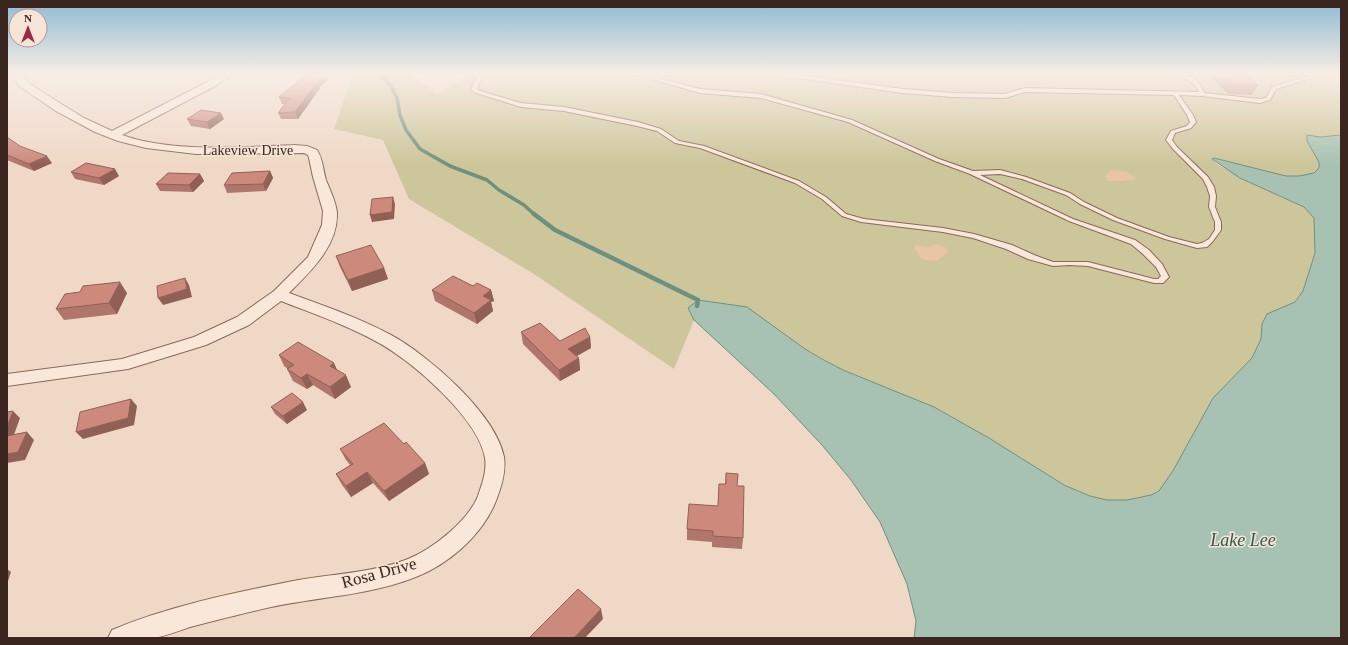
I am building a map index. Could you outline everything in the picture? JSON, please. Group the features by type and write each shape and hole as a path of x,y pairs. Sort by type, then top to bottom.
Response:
{"street":[{"name":"Lakeview Drive","path":"7,380 122,365 200,341 243,321 278,295 314,259 329,225 330,211 313,153 306,150 295,149 216,151 180,148 137,141 113,135 88,124 56,104"},
{"path":"113,135 172,104"},
{"name":"Rosa Drive","path":"120,638 166,623 292,593 381,576 412,568 433,556 460,537 481,512 493,480 495,467 493,450 484,432 460,400 401,349 357,325 278,295"}],"lane":[{"path":"518,104 595,114 659,130 677,142 702,147 797,182 809,188 844,215 863,221 943,230 974,236 1009,247 1031,257 1053,264 1088,264 1154,281 1160,281 1165,277 1159,266 1146,252 1133,242 1071,220 972,173 836,117 790,104"},
{"path":"972,173 1000,172 1024,178 1068,194 1097,211 1160,236 1187,245 1204,245 1211,240 1218,230 1218,222 1212,207 1214,199 1204,175 1178,153 1169,140 1173,132 1189,127 1193,122 1182,104"}],"shaded area":[{"path":"343,104 1341,104 1341,135 1320,137 1310,135 1307,141 1317,155 1319,162 1319,168 1314,173 1299,176 1286,176 1215,158 1212,159 1218,165 1268,191 1304,207 1314,218 1315,253 1303,291 1295,302 1267,314 1262,324 1261,339 1252,358 1213,398 1174,469 1159,491 1151,495 1127,500 1107,500 1090,496 1064,485 989,438 934,407 843,370 805,349 689,308 694,320 674,369 534,274 409,199 383,140 334,129"}],"sand":[{"path":"1112,170 1127,172 1137,179 1108,181 1106,177 1107,174"},
{"path":"936,244 945,247 948,252 937,261 924,260 918,256 918,252 915,250 915,245 930,247"}],"water":[{"name":"Lake Lee","path":"1307,135 1320,137 1341,135 1341,638 914,638 916,621 907,584 880,522 851,480 822,445 774,394 694,320 688,308 698,300 747,307 805,349 822,359 843,370 934,407 989,438 1064,485 1090,496 1107,500 1127,500 1151,495 1159,491 1174,469 1213,398 1252,358 1261,339 1262,324 1267,314 1295,302 1303,291 1315,253 1314,218 1304,207 1240,178 1212,159 1214,158 1286,176 1299,176 1314,173 1319,168 1319,162 1307,141"}],"building":[{"path":"285,104 301,104 295,112 278,113"},
{"path":"201,110 221,113 207,122 187,119"},
{"path":"7,137 20,146 47,156 29,164 7,155"},
{"path":"86,163 115,169 99,178 71,172"},
{"path":"270,171 263,184 224,185 232,173"},
{"path":"168,173 200,174 189,185 156,184"},
{"path":"393,197 392,212 370,215 372,199"},
{"path":"371,245 384,268 348,280 336,256"},
{"path":"453,276 473,286 477,283 491,290 483,296 491,300 474,313 432,290"},
{"path":"185,278 187,289 158,298 157,286"},
{"path":"120,282 109,303 56,309 65,294 80,292 83,286"},
{"path":"540,323 560,341 585,328 590,337 568,349 579,358 559,370 521,332"},
{"path":"298,342 334,363 330,366 346,375 330,387 307,374 301,378 287,369 294,365 279,355"},
{"path":"292,393 303,402 283,416 271,407"},
{"path":"131,399 128,418 76,432 80,412"},
{"path":"13,411 7,427 7,412"},
{"path":"384,423 404,444 406,442 425,463 384,491 367,472 346,486 336,474 353,464 340,449"},
{"path":"27,432 18,452 7,454 7,436"},
{"path":"726,473 738,474 737,486 744,486 743,538 713,536 713,531 687,529 689,504 718,506 719,484 726,484"},
{"path":"578,589 601,609 574,638 529,638"}],"waterway":[{"path":"398,104 400,115 406,130 420,149 450,166 487,180 499,190 524,205 535,215"},
{"path":"534,214 555,230 698,300 697,306"}]}
